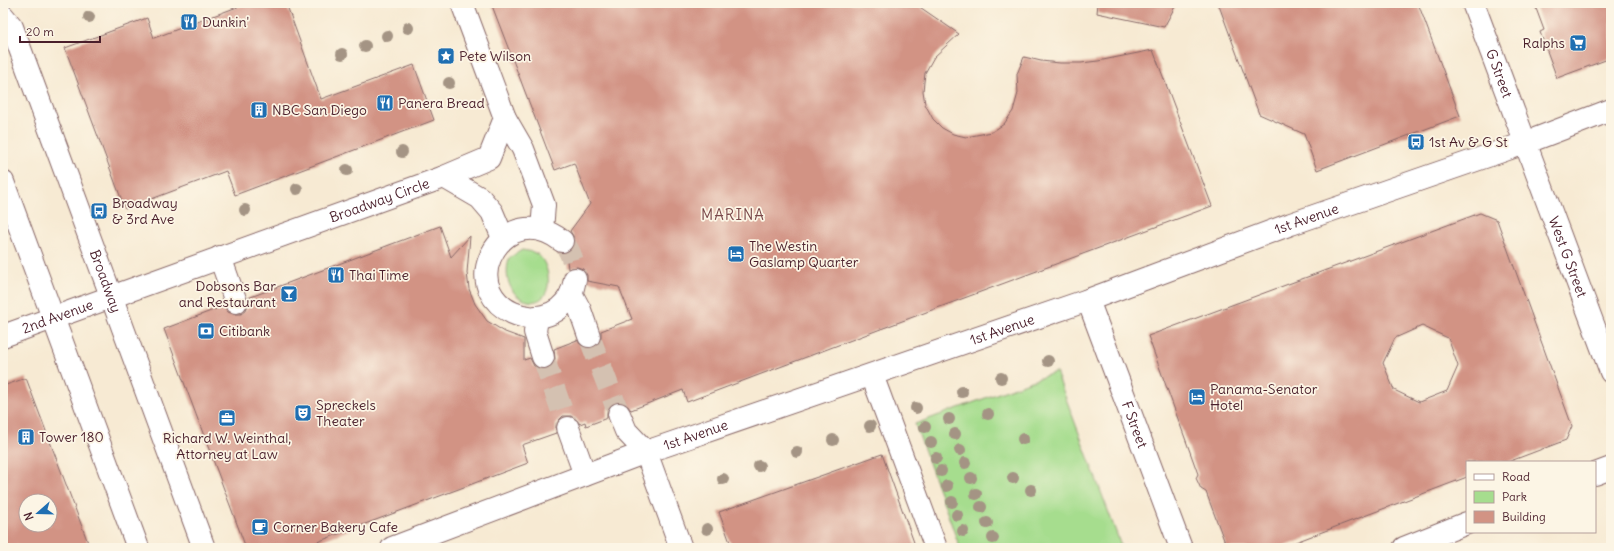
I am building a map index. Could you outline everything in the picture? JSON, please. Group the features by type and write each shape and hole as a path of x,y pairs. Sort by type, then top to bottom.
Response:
{"main road":[{"path":"462,3 505,118 523,149 544,205 542,230"},
{"name":"G Street","path":"1473,3 1525,143"},
{"name":"Broadway","path":"3,16 12,27 204,548"},
{"name":"1st Avenue","path":"392,548 646,452 1088,300 1291,224 1525,143 1611,110"},
{"name":"Broadway Circle","path":"112,296 444,177 489,158 505,118"},
{"name":"West G Street","path":"1525,143 1611,372"},
{"path":"444,177 480,198 492,212 503,238"},
{"path":"3,182 138,548"},
{"path":"562,241 554,235 542,230 528,229 515,231 503,238 494,249 488,262 487,276 490,290 498,303 509,312 522,317 537,317 551,313 562,305 573,286 589,336"},
{"path":"220,257 236,302"},
{"name":"2nd Avenue","path":"3,336 112,296"},
{"name":"F Street","path":"1088,300 1180,548"},
{"path":"537,317 535,332 543,357"},
{"path":"872,375 936,548"},
{"path":"619,414 626,431 646,452 681,548"},
{"path":"568,428 585,475"},
{"path":"1596,474 1611,468"},
{"path":"1404,548 1466,523"}],"green space":[{"path":"522,250 537,254 541,258 546,268 548,274 548,287 543,297 539,300 527,301 519,297 513,291 508,279 507,267 509,258"},
{"path":"1056,372 1122,548 960,548 915,424"}],"building":[{"name":"NBC San Diego","path":"248,3 286,3 321,99 414,65 434,120 235,195 226,171 125,209 65,48 147,18 154,38"},
{"path":"491,3 914,3 959,34 934,57 925,73 923,91 925,104 933,119 942,128 953,134 966,137 992,132 1004,124 1013,111 1018,93 1017,74 1024,57 1060,63 1081,63 1153,50 1212,206 687,402 683,390 631,410 626,404 615,402 609,407 607,418 586,426 585,422 580,424 571,416 563,416 556,425 556,433 522,445 528,463 301,548 246,548 164,329 224,306 228,312 233,314 241,314 246,310 248,298 440,226 451,257 470,236 467,273 469,289 475,304 487,321 505,332 524,339 524,360 530,358 534,366 540,369 547,369 552,365 555,359 554,349 577,340 586,348 593,348 601,339 601,331 632,319 619,287 587,281 587,275 583,269 577,267 568,269 567,260 563,253 572,249 574,243 573,236 570,231 590,204 574,163 555,170"},
{"path":"1098,3 1177,3 1164,27 1097,13"},
{"path":"1218,3 1418,3 1460,116 1317,170 1304,134 1259,114"},
{"name":"Ralphs","path":"1534,3 1611,3 1611,58 1557,78 1540,32 1544,30"},
{"path":"1480,213 1497,220 1572,426 1566,440 1511,461 1466,461 1466,477 1280,548 1227,548 1206,492 1201,489 1196,478 1198,474 1148,336","holes":["1422,326 1448,338 1458,366 1447,391 1419,402 1394,390 1383,363 1395,338"]},
{"name":"Tower 180","path":"26,378 90,548 3,548 3,386"},
{"path":"882,454 916,548 732,548 719,512"}],"tunnel":[{"path":"562,241 572,259 575,279"},
{"path":"589,336 619,414"},
{"path":"543,357 568,428"}],"place":[{"name":"Dunkin'","path":"189,22"},
{"name":"Ralphs","path":"1578,43"},
{"name":"Pete Wilson","path":"446,56"},
{"name":"Panera Bread","path":"385,103"},
{"name":"NBC San Diego","path":"259,110"},
{"name":"1st Av & G St","path":"1416,142"},
{"name":"Broadway & 3rd Ave","path":"99,211"},
{"name":"The Westin Gaslamp Quarter","path":"736,254"},
{"name":"Thai Time","path":"336,275"},
{"name":"Dobsons Bar and Restaurant","path":"289,294"},
{"name":"Citibank","path":"206,331"},
{"name":"Panama-Senator Hotel","path":"1197,397"},
{"name":"Spreckels Theater","path":"303,413"},
{"name":"Richard W. Weinthal, Attorney at Law","path":"227,418"},
{"name":"Tower 180","path":"26,437"},
{"name":"Corner Bakery Cafe","path":"260,527"}],"district":[{"name":"MARINA","path":"733,215"}]}
